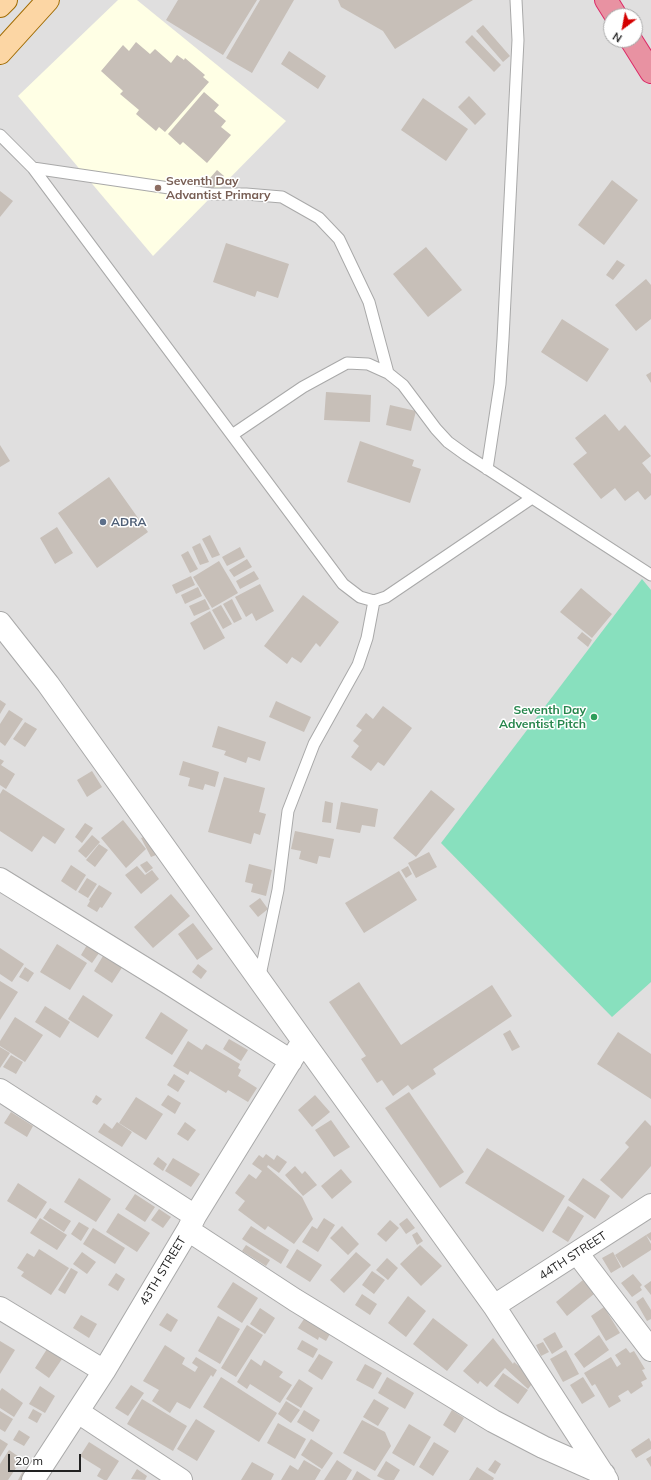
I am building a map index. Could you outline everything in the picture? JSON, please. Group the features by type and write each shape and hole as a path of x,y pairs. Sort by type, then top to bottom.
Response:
{"highway":[{"path":"636,48 651,72"}],"main road":[{"path":"0,6 6,0"},
{"path":"0,53 48,0"}],"street":[{"path":"0,622 48,684 494,1306 606,1477"},
{"path":"0,879 291,1061"},
{"name":"43TH STREET","path":"33,1480 104,1371 303,1041"},
{"path":"0,1090 192,1223 302,1304 493,1422 606,1477"},
{"name":"44TH STREET","path":"494,1306 651,1205"},
{"path":"577,1253 651,1350"},
{"path":"0,1308 104,1371"},
{"path":"78,1412 181,1480"}],"lane":[{"path":"487,469 500,384 503,338 518,40 516,0"},
{"path":"0,135 33,168 342,584 360,597 374,601 386,597 532,498"},
{"path":"33,168 210,194 246,194 282,197 319,218 339,239 369,302 388,373"},
{"path":"232,435 303,387 347,363 368,364 388,373 403,385 436,429 448,442 487,469 651,575"},
{"path":"259,980 278,890 288,811 314,744 358,665 367,638 374,601"}],"shaded area":[{"path":"0,0 651,0 651,1480 0,1480"},
{"name":"Seventh Day Advantist Primary","path":"118,0 137,0 286,121 153,256 18,96"}],"green space":[{"name":"Seventh Day Adventist Pitch","path":"642,579 651,590 651,982 612,1017 441,843"}],"building":[{"path":"178,0 257,0 223,55 166,20"},
{"path":"260,0 294,0 252,73 226,58"},
{"path":"338,0 473,0 395,49 383,31 341,7"},
{"path":"483,25 510,56 503,62 476,31"},
{"path":"472,35 501,65 494,72 465,42"},
{"path":"136,42 150,54 155,49 171,63 177,55 184,60 185,58 205,75 203,77 209,82 165,132 159,127 156,131 136,114 139,110 120,94 123,91 101,71 123,45 129,51"},
{"path":"289,51 326,76 318,89 281,64"},
{"path":"204,92 219,105 214,111 226,121 221,127 231,135 207,163 183,142 180,145 168,134"},
{"path":"469,96 486,114 475,125 458,107"},
{"path":"423,98 468,129 446,161 401,130"},
{"path":"217,170 224,176 210,192 203,186"},
{"path":"612,180 638,200 604,245 578,225"},
{"path":"0,191 13,201 0,217"},
{"path":"226,243 289,264 278,298 257,291 255,297 213,282"},
{"path":"426,247 462,290 428,317 393,274"},
{"path":"617,260 625,265 613,280 606,275"},
{"path":"646,279 651,285 651,319 636,331 615,305"},
{"path":"562,319 609,349 587,382 541,352"},
{"path":"651,372 651,383 646,375"},
{"path":"326,392 371,395 370,422 324,420"},
{"path":"390,405 416,411 411,431 386,425"},
{"path":"605,414 619,431 625,425 651,456 642,463 651,474 651,495 645,500 638,491 625,501 615,488 601,499 573,464 587,453 575,438"},
{"path":"360,441 414,460 412,466 421,469 410,503 347,482"},
{"path":"0,445 10,461 0,467"},
{"name":"ADRA","path":"109,477 148,532 97,568 58,513"},
{"path":"57,527 73,553 55,564 40,538"},
{"path":"210,535 220,555 212,558 202,539"},
{"path":"200,543 209,562 200,565 192,547"},
{"path":"240,547 245,557 227,566 222,557"},
{"path":"188,551 198,569 190,573 181,555"},
{"path":"247,559 252,567 234,577 229,570"},
{"path":"219,561 238,593 212,608 193,577"},
{"path":"254,571 259,579 240,589 236,581"},
{"path":"191,576 195,585 176,594 172,585"},
{"path":"260,584 274,611 256,621 252,613 246,617 235,597"},
{"path":"198,587 202,596 185,604 181,595"},
{"path":"581,588 612,614 592,638 560,612"},
{"path":"303,595 339,622 320,647 316,643 301,663 292,657 287,664 264,646"},
{"path":"205,599 210,609 194,616 189,606"},
{"path":"232,599 242,619 234,623 223,604"},
{"path":"221,605 232,624 223,629 212,610"},
{"path":"210,611 225,638 204,650 190,623"},
{"path":"582,632 592,640 588,647 577,638"},
{"path":"0,700 6,704 0,714"},
{"path":"276,701 311,717 304,732 269,717"},
{"path":"383,706 412,728 384,766 378,762 371,771 351,757 359,746 353,741 362,730 356,726 366,713 373,719"},
{"path":"9,710 23,719 5,746 0,742 0,724"},
{"path":"25,722 37,729 25,747 13,739"},
{"path":"218,726 266,742 260,761 248,757 246,763 224,755 226,751 212,747"},
{"path":"0,759 4,761 1,765 15,774 6,789 0,785"},
{"path":"183,761 219,772 215,787 205,784 203,790 188,786 190,778 179,775"},
{"path":"92,771 102,787 87,797 77,780"},
{"path":"224,777 265,788 259,812 266,814 260,835 254,833 251,844 208,832"},
{"path":"3,789 65,829 55,844 43,836 32,852 0,831 0,794"},
{"path":"431,790 455,809 416,857 393,838"},
{"path":"325,801 333,803 331,823 322,822"},
{"path":"341,802 378,809 375,827 362,825 360,833 336,829"},
{"path":"123,820 146,849 126,868 101,838"},
{"path":"85,823 93,828 82,843 75,837"},
{"path":"295,831 334,839 330,858 319,856 317,864 299,859 301,851 291,849"},
{"path":"92,835 100,842 86,858 78,851"},
{"path":"146,836 156,855 151,857 141,838"},
{"path":"99,844 108,850 95,867 86,860"},
{"path":"429,852 437,867 416,878 408,863"},
{"path":"147,861 153,868 146,873 140,865"},
{"path":"249,864 272,870 266,896 251,892 253,884 245,882"},
{"path":"71,865 86,875 76,891 61,881"},
{"path":"137,866 145,875 152,870 159,879 141,894 125,875"},
{"path":"408,866 412,874 406,878 401,870"},
{"path":"399,871 417,900 364,933 345,903"},
{"path":"87,878 97,884 88,898 78,892"},
{"path":"99,885 112,893 102,908 100,907 97,912 87,906 90,901 89,900"},
{"path":"171,894 190,916 153,948 134,927"},
{"path":"260,898 268,909 258,917 249,906"},
{"path":"193,923 213,949 197,960 178,934"},
{"path":"57,944 87,963 70,990 40,972"},
{"path":"87,945 99,953 92,963 81,955"},
{"path":"0,948 24,964 12,982 0,974"},
{"path":"103,956 112,962 114,960 123,966 112,983 94,971"},
{"path":"198,964 207,971 201,979 192,972"},
{"path":"25,967 34,973 28,982 19,977"},
{"path":"0,981 18,992 0,1020"},
{"path":"359,982 401,1045 492,985 512,1016 433,1069 436,1074 412,1090 408,1085 393,1096 382,1080 377,1083 361,1059 366,1056 329,1002"},
{"path":"83,995 113,1015 98,1038 68,1019"},
{"path":"45,1006 70,1022 60,1038 35,1022"},
{"path":"161,1012 188,1030 172,1055 145,1038"},
{"path":"15,1017 43,1035 25,1062 0,1046 0,1041"},
{"path":"510,1030 520,1047 512,1051 503,1034"},
{"path":"618,1032 651,1054 651,1099 597,1064"},
{"path":"229,1039 248,1050 241,1061 223,1049"},
{"path":"188,1041 202,1050 206,1044 240,1064 238,1068 241,1070 238,1076 257,1088 248,1102 228,1090 226,1093 190,1071 188,1075 173,1066"},
{"path":"0,1047 10,1053 0,1068"},
{"path":"11,1055 23,1062 16,1074 3,1067"},
{"path":"174,1074 185,1081 178,1092 167,1085"},
{"path":"409,1092 464,1172 440,1188 385,1108"},
{"path":"96,1095 102,1099 97,1105 92,1102"},
{"path":"168,1095 181,1103 175,1114 161,1105"},
{"path":"315,1095 330,1112 312,1127 298,1110"},
{"path":"136,1097 163,1114 146,1140 119,1123"},
{"path":"11,1112 33,1126 27,1137 4,1123"},
{"path":"331,1120 350,1147 334,1157 315,1130"},
{"path":"645,1120 651,1126 651,1166 622,1199 600,1180 629,1147 625,1143"},
{"path":"117,1122 132,1132 122,1147 98,1132 104,1123 112,1129"},
{"path":"185,1122 196,1130 188,1141 177,1134"},
{"path":"487,1148 565,1196 543,1232 465,1183"},
{"path":"266,1154 274,1160 277,1155 287,1162 279,1173 268,1165 267,1167 302,1197 313,1219 294,1244 268,1226 265,1230 238,1210 245,1201 235,1193 249,1174 256,1179 262,1171 252,1164 259,1155 263,1158"},
{"path":"158,1157 167,1164 163,1171 153,1164"},
{"path":"173,1158 200,1174 191,1187 165,1171"},
{"path":"295,1166 302,1174 305,1171 317,1185 303,1196 285,1175"},
{"path":"341,1169 352,1182 332,1199 321,1186"},
{"path":"79,1178 111,1199 96,1222 64,1202"},
{"path":"583,1178 610,1196 595,1219 568,1200"},
{"path":"18,1183 47,1202 36,1219 7,1201"},
{"path":"135,1194 155,1207 145,1222 125,1209"},
{"path":"568,1206 584,1216 568,1242 552,1232"},
{"path":"50,1208 71,1221 64,1232 43,1218"},
{"path":"159,1209 171,1217 163,1228 151,1220"},
{"path":"118,1213 150,1233 137,1252 106,1232"},
{"path":"40,1218 67,1235 57,1250 30,1233"},
{"path":"324,1218 335,1225 318,1252 302,1242 312,1226 317,1229"},
{"path":"407,1218 415,1228 406,1234 399,1224"},
{"path":"390,1220 399,1228 386,1242 377,1234"},
{"path":"79,1222 89,1228 81,1241 71,1234"},
{"path":"251,1226 289,1250 281,1264 242,1239"},
{"path":"342,1226 359,1244 348,1255 330,1238"},
{"path":"93,1228 125,1248 115,1264 83,1244"},
{"path":"417,1232 423,1241 417,1245 412,1235"},
{"path":"651,1232 651,1241 646,1235"},
{"path":"646,1235 651,1244 651,1250 623,1268 615,1255"},
{"path":"246,1245 270,1260 266,1266 242,1251"},
{"path":"420,1245 442,1266 421,1286 400,1264"},
{"path":"39,1249 69,1268 51,1295 21,1276 24,1272 17,1268 27,1253 34,1257"},
{"path":"297,1249 322,1265 310,1282 286,1267"},
{"path":"82,1252 96,1262 87,1274 73,1264"},
{"path":"356,1252 371,1265 344,1293 330,1280"},
{"path":"613,1252 621,1267 611,1273 602,1258"},
{"path":"387,1258 398,1268 388,1280 376,1270"},
{"path":"71,1268 78,1272 65,1294 58,1290"},
{"path":"372,1271 385,1280 374,1294 362,1285"},
{"path":"116,1273 125,1279 118,1291 108,1285"},
{"path":"633,1274 642,1285 640,1287 642,1290 632,1297 621,1283"},
{"path":"583,1280 594,1294 567,1316 556,1302"},
{"path":"651,1281 651,1295 644,1286"},
{"path":"233,1282 258,1298 242,1323 217,1307"},
{"path":"362,1294 377,1304 370,1315 355,1305"},
{"path":"408,1296 426,1311 406,1337 388,1323"},
{"path":"643,1297 651,1310 651,1319 647,1321 636,1302"},
{"path":"604,1307 620,1333 606,1341 591,1316"},
{"path":"260,1308 275,1318 265,1334 250,1324"},
{"path":"167,1313 178,1320 171,1332 159,1325"},
{"path":"81,1315 97,1324 89,1338 73,1328"},
{"path":"218,1316 240,1329 220,1364 198,1351"},
{"path":"306,1316 331,1332 326,1341 319,1337 318,1340 298,1328"},
{"path":"433,1318 468,1345 447,1371 413,1344"},
{"path":"247,1325 263,1335 236,1377 221,1368"},
{"path":"555,1332 563,1347 552,1354 543,1339"},
{"path":"599,1335 609,1350 584,1368 574,1354"},
{"path":"493,1338 513,1364 514,1362 535,1380 528,1389 505,1368 487,1387 480,1381 478,1384 463,1371"},
{"path":"302,1340 318,1349 313,1358 297,1349"},
{"path":"0,1341 15,1350 0,1374"},
{"path":"543,1342 549,1352 541,1356 536,1345"},
{"path":"165,1345 185,1358 182,1364 195,1372 198,1367 192,1363 196,1357 217,1370 213,1377 211,1375 190,1409 177,1402 170,1413 152,1401 159,1390 143,1381"},
{"path":"626,1348 630,1353 634,1351 645,1369 642,1370 647,1379 641,1382 643,1386 631,1394 628,1390 618,1396 621,1401 609,1408 595,1384 592,1386 584,1373 611,1357 617,1367 621,1364 615,1355"},
{"path":"47,1349 62,1359 49,1378 35,1368"},
{"path":"566,1350 579,1374 563,1382 550,1359"},
{"path":"319,1354 333,1362 322,1380 308,1371"},
{"path":"251,1359 261,1366 264,1360 283,1372 279,1377 292,1385 280,1403 250,1384 247,1389 237,1382"},
{"path":"365,1364 382,1373 373,1389 356,1380"},
{"path":"503,1373 528,1390 518,1404 494,1386"},
{"path":"221,1377 277,1413 259,1442 203,1407"},
{"path":"387,1377 414,1393 405,1409 378,1393"},
{"path":"583,1377 595,1396 582,1404 570,1385"},
{"path":"299,1379 313,1388 301,1408 286,1399"},
{"path":"131,1385 144,1393 128,1416 115,1408"},
{"path":"40,1386 55,1396 45,1413 29,1404"},
{"path":"2,1388 23,1403 14,1417 0,1408 0,1391"},
{"path":"142,1399 187,1426 173,1451 127,1424"},
{"path":"374,1399 389,1408 378,1426 363,1417"},
{"path":"286,1401 300,1410 291,1423 278,1414"},
{"path":"33,1409 42,1414 37,1423 28,1418"},
{"path":"304,1410 320,1420 313,1432 297,1422"},
{"path":"452,1410 464,1418 455,1433 443,1425"},
{"path":"0,1411 13,1419 5,1432 0,1429"},
{"path":"196,1419 215,1431 197,1461 177,1449"},
{"path":"362,1420 385,1432 391,1446 375,1471 343,1453"},
{"path":"278,1423 306,1439 295,1459 267,1443"},
{"path":"409,1424 431,1437 414,1466 392,1453"},
{"path":"19,1430 30,1437 24,1446 13,1440"},
{"path":"649,1438 651,1442 651,1449 636,1458 631,1450"},
{"path":"0,1439 8,1444 0,1457"},
{"path":"311,1439 333,1453 322,1469 301,1455"},
{"path":"89,1442 119,1461 107,1480 97,1476 101,1469 80,1456"},
{"path":"434,1442 449,1451 433,1476 419,1467"},
{"path":"9,1450 22,1459 8,1480 0,1480 0,1464"},
{"path":"651,1456 651,1467 646,1459"},
{"path":"304,1460 321,1470 315,1480 281,1480 290,1465 298,1470"},
{"path":"337,1460 352,1470 346,1480 324,1480"},
{"path":"495,1460 501,1464 495,1474 488,1470"},
{"path":"386,1461 400,1470 394,1480 385,1480 377,1476"},
{"path":"252,1462 274,1474 271,1480 241,1480"},
{"path":"477,1467 494,1478 493,1480 469,1480"},
{"path":"137,1469 147,1476 145,1480 131,1479"},
{"path":"23,1471 28,1474 30,1480 18,1480"},
{"path":"357,1471 371,1480 352,1480"}],"place":[{"name":"Seventh Day Advantist Primary","path":"158,188"},
{"name":"ADRA","path":"103,522"},
{"name":"Seventh Day Adventist Pitch","path":"594,717"}]}
